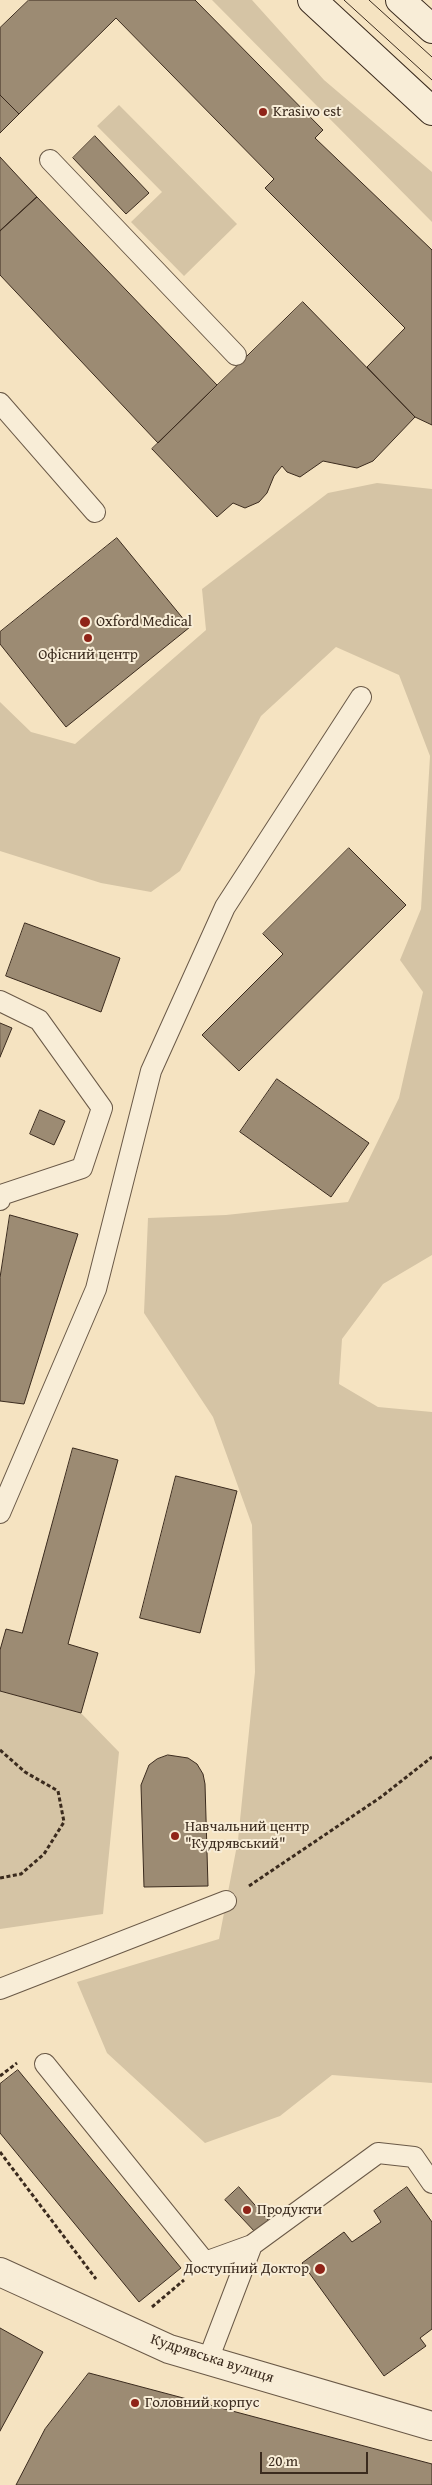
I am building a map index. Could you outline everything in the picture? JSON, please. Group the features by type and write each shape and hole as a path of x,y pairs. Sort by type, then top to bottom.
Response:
{"street":[{"path":"312,0 432,112"},
{"path":"400,0 432,29"},
{"name":"Кудрявська вулиця","path":"0,2272 169,2349 432,2426"}],"lane":[{"path":"50,160 236,355"},
{"path":"0,403 94,512"},
{"path":"0,1513 6,1479 96,1289 151,1071 225,907 361,698"},
{"path":"0,1001 40,1020 102,1108 82,1168 1,1195 0,1200"},
{"path":"0,1989 226,1901"},
{"path":"46,2064 206,2262 252,2245 378,2153 414,2157 432,2184"},
{"path":"208,2360 252,2245"}],"path":[{"path":"0,1750 25,1772 58,1790 64,1822 44,1854 21,1874 0,1878"},
{"path":"226,1901 381,1797 432,1757"},
{"path":"0,2152 101,2285"},
{"path":"146,2312 206,2262"}],"shaded area":[{"path":"212,0 252,0 324,80 432,172 432,222"},
{"path":"119,105 237,224 184,276 131,222 162,192 97,126"},
{"path":"377,483 432,489 432,1255 383,1284 342,1339 339,1384 378,1407 432,1412 432,2083 332,2075 280,2116 205,2143 107,2053 77,1982 219,1939 238,1840 255,1672 252,1525 213,1417 144,1313 148,1218 226,1215 348,1202 399,1098 423,992 400,960 421,909 430,756 399,675 336,647 261,716 180,871 151,892 101,883 0,851 0,702 31,732 75,744 206,630 202,589 328,493"},
{"path":"0,1691 81,1713 119,1752 103,1914 0,1929"}],"building":[{"path":"29,0 195,0 323,130 315,138 432,250 432,425 415,417 367,367 405,328 265,188 274,179 116,18 19,114 0,95 0,28"},
{"path":"0,95 19,114 0,133"},
{"path":"95,136 149,193 126,214 73,158"},
{"path":"0,157 37,197 0,231"},
{"path":"37,197 217,385 158,443 0,275 0,231"},
{"path":"303,302 415,417 373,461 357,468 323,461 300,477 287,472 282,466 274,476 267,493 259,502 245,508 233,503 217,517 152,449"},
{"name":"Офісний центр","path":"117,538 190,627 66,727 0,644 0,632"},
{"path":"349,848 406,905 239,1071 202,1035 283,954 263,934"},
{"path":"25,923 120,958 101,1012 6,976"},
{"path":"0,1023 12,1028 0,1057"},
{"path":"277,1079 369,1143 331,1197 240,1132"},
{"path":"40,1110 65,1121 54,1145 30,1134"},
{"path":"10,1215 78,1234 24,1404 0,1401 0,1278"},
{"path":"73,1448 118,1460 68,1644 98,1653 81,1713 0,1691 0,1650 6,1629 22,1633"},
{"path":"176,1476 237,1491 200,1633 140,1618"},
{"name":"Навчальний центр \"Кудрявський\"","path":"168,1755 188,1758 197,1764 203,1774 205,1784 208,1886 144,1887 141,1785 149,1765 157,1759"},
{"path":"18,2070 181,2268 139,2302 0,2133 0,2084"},
{"name":"Продукти","path":"239,2187 269,2221 256,2233 225,2200"},
{"path":"407,2187 432,2222 432,2329 420,2338 426,2346 384,2376 302,2263 344,2232 352,2242 381,2222 374,2211"},
{"path":"0,2328 43,2352 0,2431"},
{"name":"Головний корпус","path":"89,2373 432,2464 432,2485 16,2485 45,2429"}],"tram line":[{"path":"344,0 432,80"},
{"path":"369,0 432,57"}],"place":[{"name":"Krasivo est","path":"263,112"},
{"name":"Oxford Medical","path":"85,622"},
{"name":"Офісний центр","path":"88,638"},
{"name":"Навчальний центр \"Кудрявський\"","path":"175,1836"},
{"name":"Продукти","path":"247,2210"},
{"name":"Доступний Доктор","path":"320,2269"},
{"name":"Головний корпус","path":"135,2403"}]}
